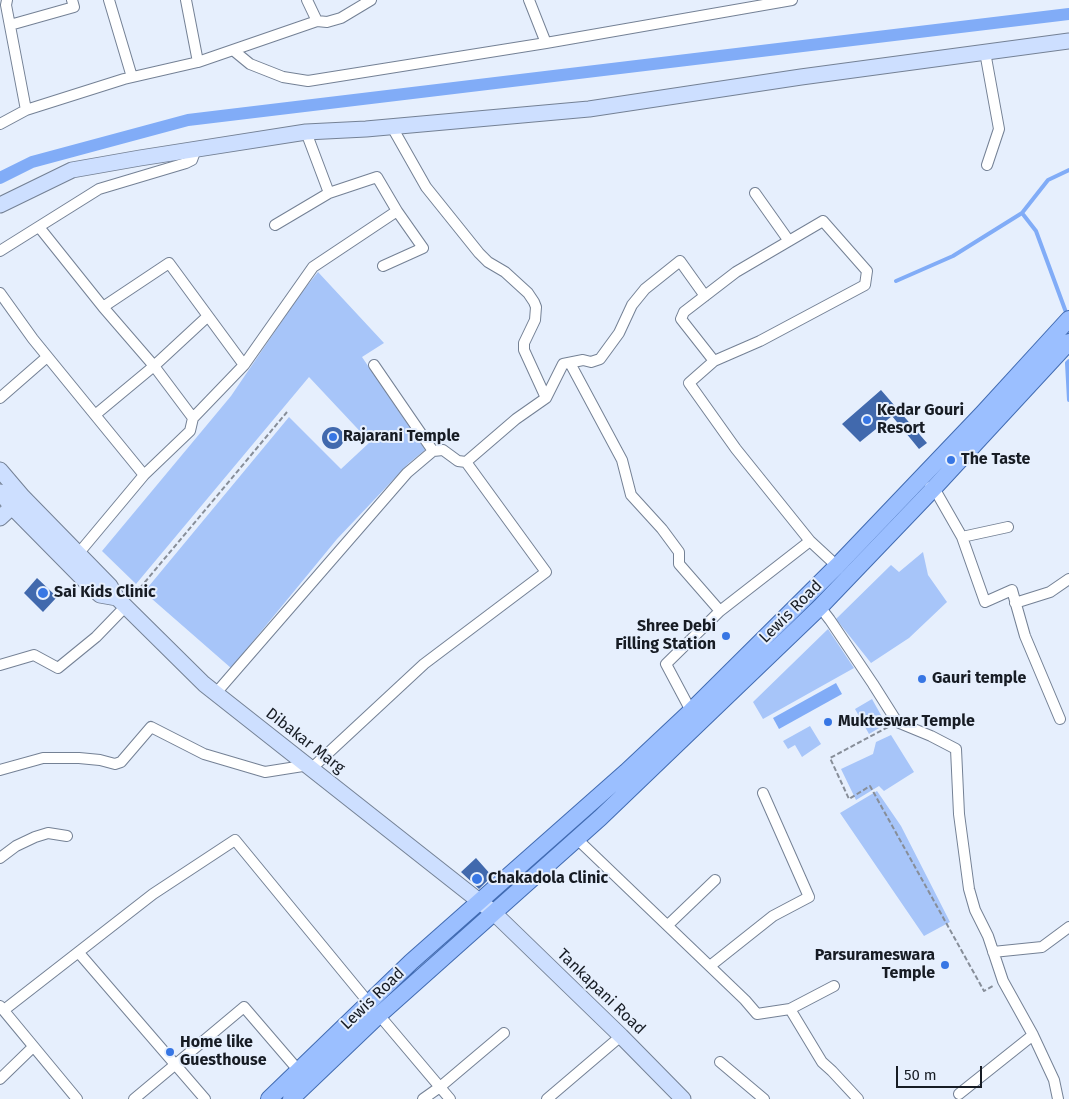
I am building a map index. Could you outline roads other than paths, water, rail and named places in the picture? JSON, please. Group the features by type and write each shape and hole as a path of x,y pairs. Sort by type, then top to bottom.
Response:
{"main road":[{"name":"Lewis Road","path":"269,1099 299,1071 374,1009 487,907 510,896 576,838 698,725 820,607 934,488 1058,346 1069,319"},
{"name":"Lewis Road","path":"487,907 496,887 626,772 691,711 838,566 984,412 1058,346"},
{"name":"Lewis Road","path":"292,1099 374,1009"}],"street":[{"path":"7,0 6,5 26,110"},
{"path":"10,25 74,7 72,0"},
{"path":"110,0 132,77"},
{"path":"186,0 198,62"},
{"path":"307,0 317,21"},
{"path":"0,124 26,110 132,77 198,62 317,21 327,22 341,18 371,0"},
{"path":"529,0 546,43"},
{"path":"233,50 250,64 283,77 308,81 546,43 792,0"},
{"path":"0,204 72,170 306,132 392,127 589,109 1069,41"},
{"path":"985,52 999,129 986,165"},
{"path":"392,127 426,188 479,253 488,262 505,272 528,293 534,302 536,307 535,320 524,343 524,350 546,398"},
{"path":"306,132 329,193"},
{"path":"0,251 99,189 190,161 196,149"},
{"path":"275,225 329,193 377,177 397,211 424,248 383,266"},
{"path":"755,193 789,241"},
{"path":"78,554 144,475 190,431 194,418 244,365 313,267 397,211"},
{"path":"714,361 681,319 684,312 736,272 823,221 867,271 865,285 760,341 714,361 689,383 736,449 810,541 838,566"},
{"path":"39,227 103,307 154,366 194,418"},
{"path":"466,462 516,419 546,398 563,364 583,360 591,362 600,359 619,333 632,305 645,289 680,261 705,296"},
{"path":"103,307 169,263 244,365"},
{"path":"0,293 47,356 144,475"},
{"path":"95,415 154,366 208,316"},
{"path":"0,398 47,356"},
{"path":"570,363 622,460 631,495 662,529 679,552 679,564 720,611"},
{"path":"374,365 433,452"},
{"path":"0,770 42,758 79,758 115,764 121,762 151,727 204,754 265,772 310,766 424,664 546,572 466,462 458,461 443,450 433,452 407,474 216,693"},
{"name":"Dibakar Marg","path":"0,470 23,497 204,684 487,907"},
{"path":"915,483 934,488 962,537 985,602 1012,590 1025,636 1060,719"},
{"name":"Dibakar Marg","path":"0,492 12,507 90,586 100,594 124,600"},
{"path":"0,518 12,507"},
{"path":"962,537 1008,527"},
{"path":"691,711 666,664 720,611 810,541"},
{"path":"1015,603 1050,592 1069,579"},
{"path":"0,666 34,655 58,668 96,636 124,600"},
{"path":"820,607 897,722 956,749 960,814 969,889 975,910 1003,981 1033,1035 1054,1080 1058,1099"},
{"path":"710,966 773,916 808,897 763,793"},
{"path":"0,858 16,846 35,837 48,833 67,836"},
{"path":"576,838 745,1000 756,1014 790,1009 834,986"},
{"path":"77,1099 2,1008 79,952 153,894 235,840 450,1099"},
{"path":"668,926 715,880"},
{"name":"Tankapani Road","path":"487,907 683,1099"},
{"path":"993,952 1042,947 1069,927"},
{"path":"79,952 205,1099"},
{"path":"134,1099 244,1007 299,1071"},
{"path":"790,1009 822,1062 858,1099"},
{"path":"424,1099 504,1034"},
{"path":"959,1094 1033,1035"},
{"path":"547,1099 620,1036"},
{"path":"0,1079 33,1047"},
{"path":"720,1062 764,1099"}],"waterway":[{"path":"0,178 32,162 188,120 1069,14"},
{"path":"1067,315 1036,231 1022,213 1048,180 1069,170"},
{"path":"896,281 953,256 1022,213"},
{"path":"1069,361 1067,363 1069,400"}],"place":[{"name":"Kedar Gouri Resort","path":"867,420"},
{"name":"Rajarani Temple","path":"333,437"},
{"name":"The Taste","path":"951,460"},
{"name":"Sai Kids Clinic","path":"43,593"},
{"name":"Shree Debi Filling Station","path":"726,636"},
{"name":"Gauri temple","path":"922,679"},
{"name":"Mukteswar Temple","path":"828,722"},
{"name":"Chakadola Clinic","path":"477,879"},
{"name":"Parsurameswara Temple","path":"945,965"},
{"name":"Home like Guesthouse","path":"170,1052"}]}
